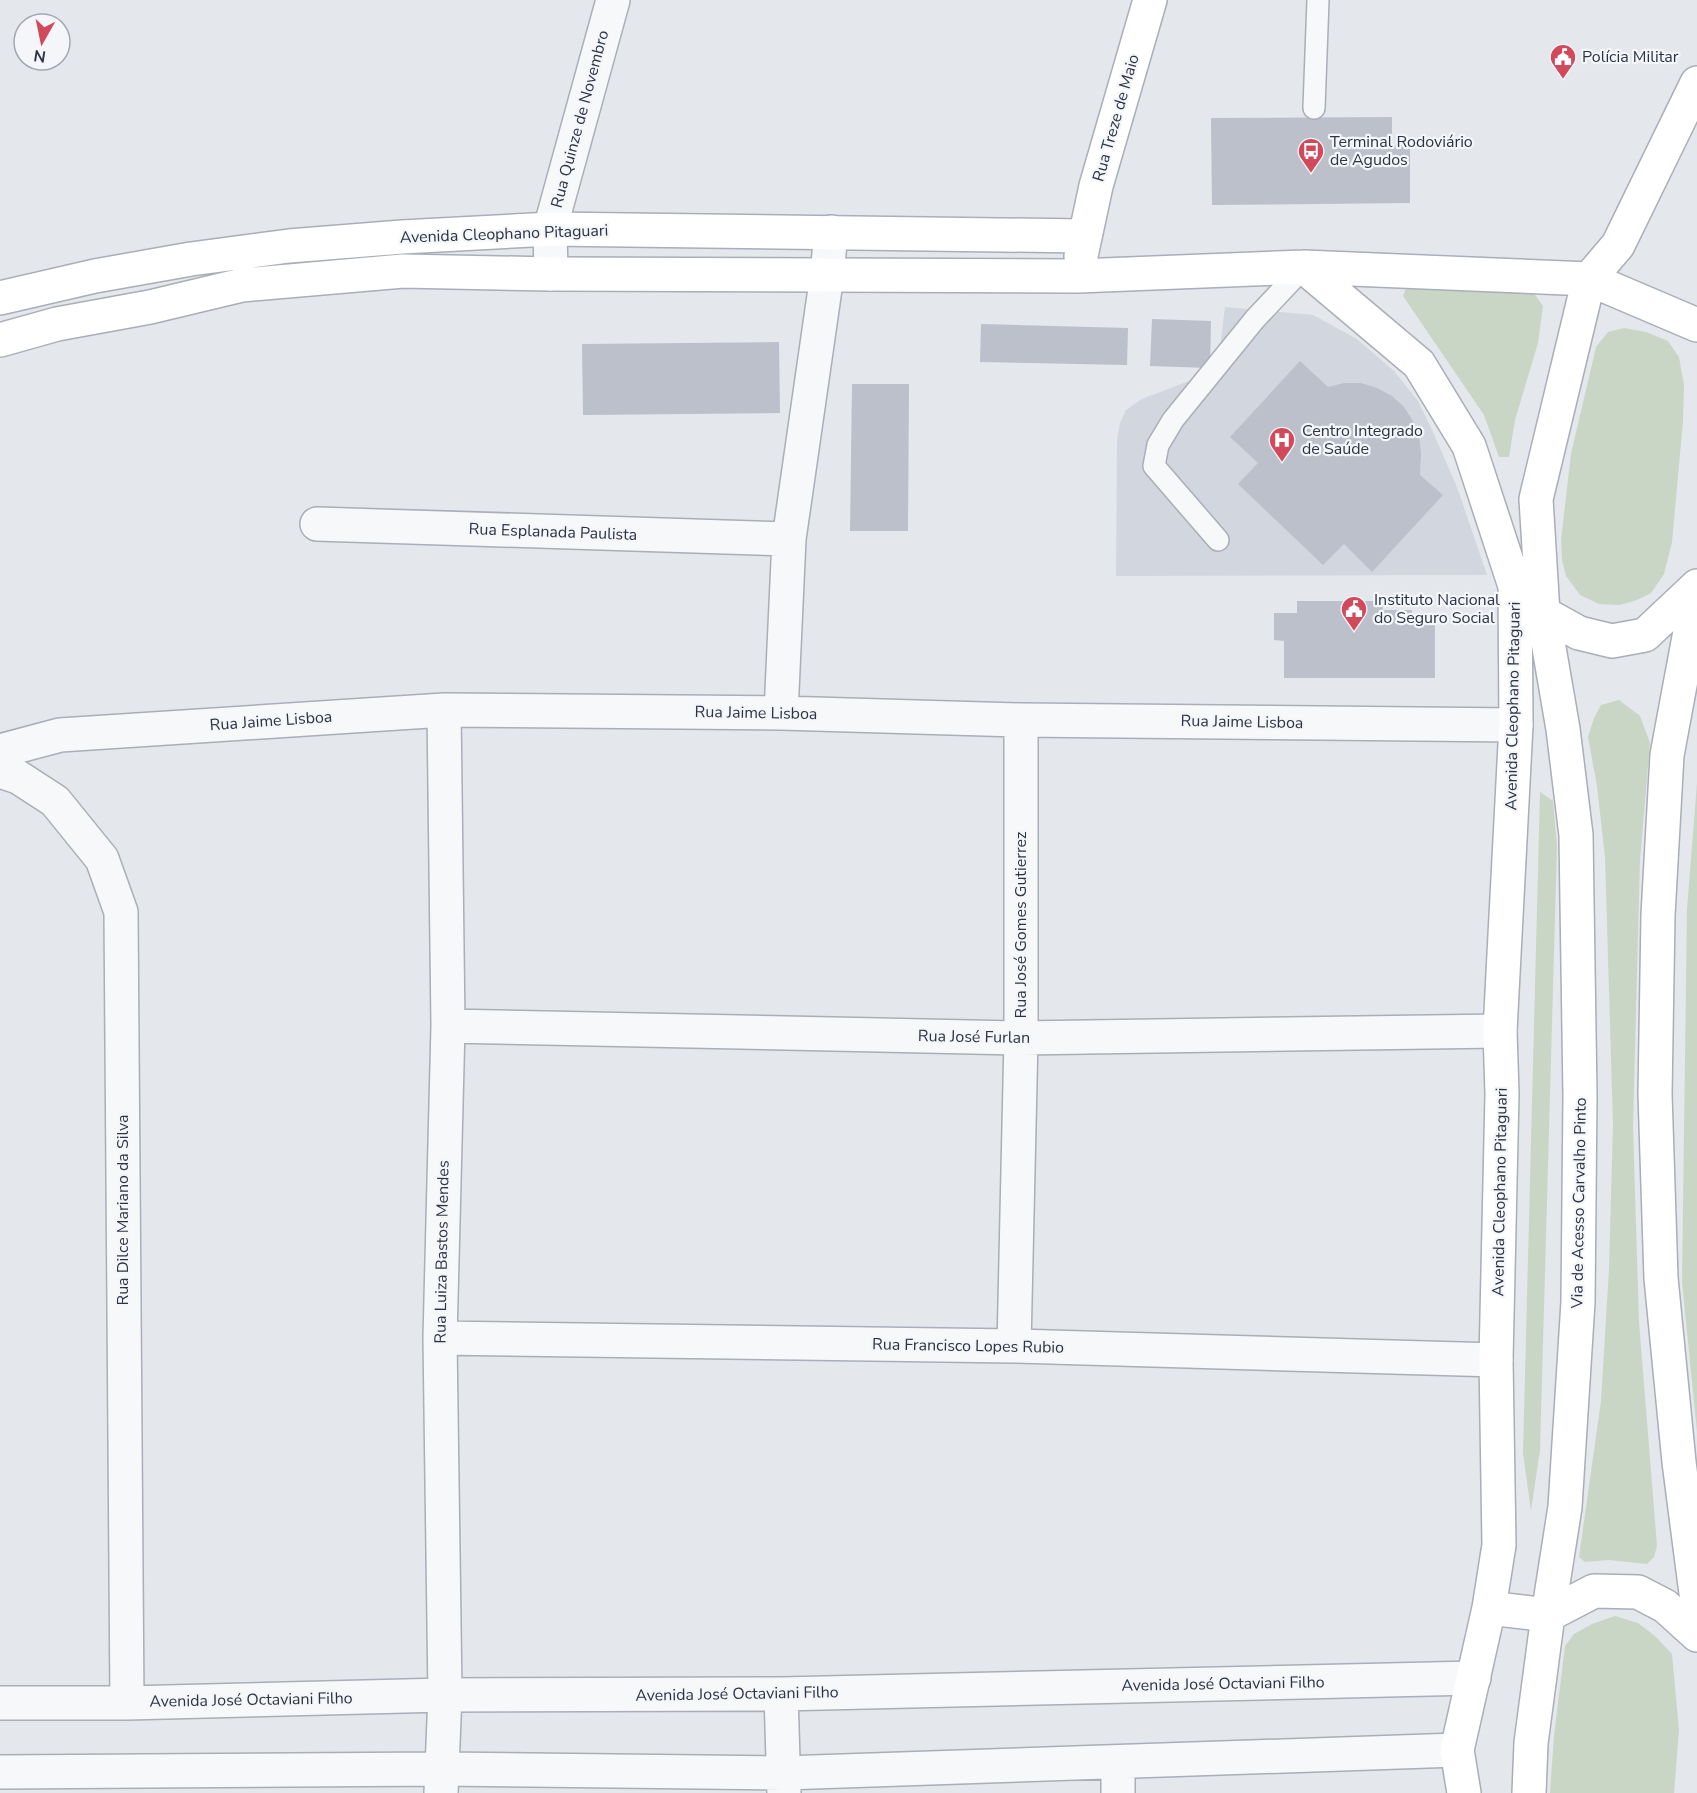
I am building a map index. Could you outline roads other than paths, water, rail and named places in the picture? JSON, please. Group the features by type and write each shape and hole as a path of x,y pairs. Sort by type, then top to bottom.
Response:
{"main road":[{"name":"Rua Treze de Maio","path":"1078,276 1084,236 1096,186 1150,0"},
{"path":"1589,279 1618,245 1697,83"},
{"name":"Avenida Cleophano Pitaguari","path":"0,298 95,276 191,259 289,246 550,229 1084,236"},
{"name":"Avenida Cleophano Pitaguari","path":"1304,267 1419,364 1469,446 1515,585 1516,726 1500,1031 1502,1094 1496,1360 1499,1545 1489,1608 1457,1750 1464,1793"},
{"path":"0,340 57,324 150,307 242,285 403,271 551,274 1078,276 1304,267 1589,279 1697,325"},
{"name":"Via de Acesso Carvalho Pinto","path":"1529,1793 1531,1743 1565,1507 1578,1302 1580,1096 1576,835 1563,729 1544,613 1536,499 1589,279"},
{"name":"Avenida Cleophano Pitaguari","path":"1515,585 1544,613 1579,633 1612,641 1645,635 1697,586"},
{"path":"1697,594 1667,755 1658,915 1655,1094 1661,1278 1679,1462 1697,1601"},
{"path":"1489,1608 1548,1615 1594,1591 1638,1592 1665,1606 1697,1635"}],"street":[{"name":"Rua Quinze de Novembro","path":"551,274 550,229 613,0"},
{"path":"781,713 789,539 831,232"},
{"name":"Rua Esplanada Paulista","path":"317,524 789,539"},
{"name":"Rua Jaime Lisboa","path":"0,751 60,735 444,710 781,713 1022,720 1516,726"},
{"name":"Rua Luiza Bastos Mendes","path":"441,1781 445,1695 440,1338 448,1026 444,710"},
{"name":"Rua José Gomes Gutierrez","path":"1014,1346 1021,1038 1022,720"},
{"name":"Rua Dilce Mariano da Silva","path":"0,771 18,777 55,801 102,859 121,912 127,1703"},
{"name":"Rua José Furlan","path":"448,1026 1021,1038 1500,1031"},
{"name":"Rua Francisco Lopes Rubio","path":"440,1338 1014,1346 1496,1360"},
{"name":"Avenida José Octaviani Filho","path":"0,1703 127,1703 445,1695 781,1694 1474,1678"},
{"path":"781,1694 784,1783"},
{"path":"0,1772 121,1782 784,1783 1118,1778 1457,1750"}],"lane":[{"path":"1314,108 1318,0"},
{"path":"1218,540 1154,466 1158,445 1173,420 1247,328 1304,267"}],"place":[{"name":"Polícia Militar","path":"1563,80"},
{"name":"Terminal Rodoviário de Agudos","path":"1311,174"},
{"name":"Centro Integrado de Saúde","path":"1282,463"},
{"name":"Instituto Nacional do Seguro Social","path":"1354,632"}]}
